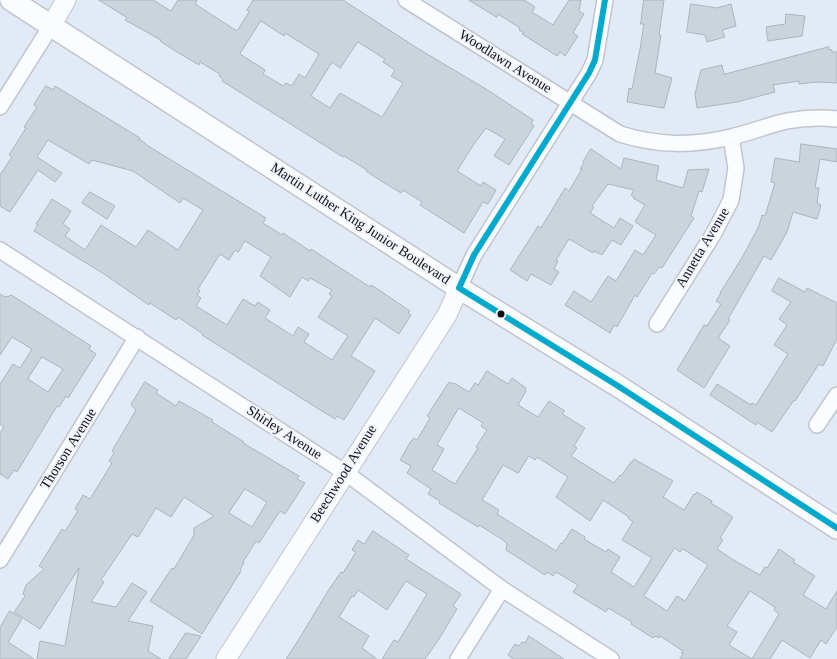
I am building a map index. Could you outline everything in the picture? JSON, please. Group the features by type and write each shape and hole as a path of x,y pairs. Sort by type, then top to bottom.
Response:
{"main road":[{"name":"Martin Luther King Junior Boulevard","path":"10,0 459,288 618,386 837,528"}],"street":[{"path":"0,107 66,0"},
{"name":"Woodlawn Avenue","path":"406,0 620,134 644,141 670,144 695,143 732,137 786,121 811,118 837,119"},
{"path":"459,288 474,255 595,60 606,0"},
{"name":"Annetta Avenue","path":"657,324 714,233 731,200 736,168 732,137"},
{"name":"Shirley Avenue","path":"0,250 346,473 502,589 611,659"},
{"name":"Beechwood Avenue","path":"226,659 447,315 459,288"},
{"name":"Thorson Avenue","path":"0,560 137,337"},
{"path":"817,425 837,395"},
{"path":"458,659 502,589"}],"building":[{"path":"99,0 153,0 171,11 178,0 197,0 195,4 237,31 249,12 247,10 253,0 343,0 533,120 531,124 534,126 509,165 494,156 505,139 486,128 474,144 457,171 481,186 483,182 496,190 488,204 483,202 464,233 420,205 422,202 403,190 401,193 378,179 367,170 222,81 223,79 219,76 220,74 200,62 199,65 177,52 161,40 125,20 127,18","holes":["261,21 284,36 285,33 319,54 305,78 299,74 292,86 286,83 283,86 263,74 265,70 240,54","358,42 385,59 383,62 395,70 391,76 403,83 382,117 340,93 330,108 311,96 332,62 340,68"]},
{"path":"469,0 524,0 535,7 532,12 553,25 569,0 581,0 579,11 584,14 573,33 578,36 565,56 560,52 557,56 522,34 524,33 519,30 520,28 498,14 497,17"},
{"path":"644,0 664,0 655,73 672,78 664,108 627,102 629,88 632,89 640,49 644,24 641,24"},
{"path":"691,4 717,8 731,4 736,26 722,30 725,37 707,42 705,35 687,32"},
{"path":"786,14 805,16 802,36 768,41 766,27 785,24"},
{"path":"829,47 828,49 832,50 832,52 837,52 837,83 817,82 799,84 799,81 773,85 775,92 737,102 697,108 695,94 701,70 722,65 724,74"},
{"path":"46,86 53,90 55,86 266,218 263,223 282,235 283,233 310,251 311,249 410,311 408,313 411,315 399,334 375,318 351,356 375,371 344,420 337,416 335,419 202,335 178,317 176,320 150,303 149,305 104,274 34,231 38,225 36,224 52,199 71,211 63,224 70,229 65,236 85,250 101,225 136,247 148,230 178,250 203,210 183,198 180,203 133,171 92,160 89,164 48,140 37,157 62,173 55,182 38,170 10,212 0,206 0,175 12,157 9,155 37,107 34,105","holes":["245,241 271,257 260,276 290,297 302,277 308,281 310,278 332,290 329,294 332,296 318,317 348,336 332,360 304,342 309,334 298,327 293,336 265,318 270,310 258,302 255,306 243,299 227,325 196,306 201,298 197,295 200,291 198,289 220,254 229,260 235,250 238,252"]},
{"path":"801,144 837,149 837,162 820,159 815,188 819,188 817,203 821,205 817,219 793,212 787,232 771,260 764,256 728,319 730,320 718,338 730,346 704,388 677,370 704,325 707,326 721,304 716,301 720,293 743,256 759,226 762,215 765,216 775,183 771,182 775,158 799,162"},
{"path":"591,149 621,169 624,158 659,166 656,180 683,188 688,170 709,169 702,192 699,191 691,216 694,218 662,268 659,267 654,274 652,273 637,297 635,295 617,327 614,325 610,333 565,305 574,291 591,302 608,276 616,281 635,250 643,255 656,235 635,222 645,205 633,198 631,195 634,190 608,184 592,206 594,207 590,213 614,228 620,218 633,226 621,245 612,240 602,255 594,251 593,253 569,239 556,260 558,261 554,269 559,272 551,285 531,274 527,281 510,270 538,226 541,228 565,188 569,191"},
{"path":"90,192 115,206 107,219 82,203"},
{"path":"779,278 805,292 807,288 837,303 837,339 823,366 819,364 772,432 757,422 756,425 710,395 717,384 751,405 752,403 756,405 788,354 774,345 787,325 779,319 791,302 772,291"},
{"path":"0,294 5,297 13,296 91,346 89,349 96,354 68,398 66,396 59,407 57,406 17,472 14,470 8,479 0,474 0,433 4,427 0,424 0,384 13,364 20,368 32,349 12,337 0,355","holes":["42,357 63,369 48,392 28,379"]},
{"path":"487,371 508,384 512,378 526,388 518,405 538,417 549,401 565,411 562,414 585,428 574,446 577,448 571,456 614,483 634,459 673,481 663,497 684,510 697,492 712,501 711,503 733,517 720,538 723,540 717,549 732,559 760,575 765,567 767,568 779,549 795,560 793,562 815,576 803,595 826,609 837,591 837,627 826,644 821,640 810,658 782,640 770,659 752,659 680,659 683,651 660,636 659,638 655,636 653,638 631,624 632,622 608,608 606,612 573,592 578,585 556,572 553,576 547,572 545,575 506,550 507,544 503,540 439,503 440,501 428,494 431,489 407,473 411,466 400,460 411,441 414,438 417,440 430,418 427,416 449,382 469,392 475,383 478,385","holes":["459,408 483,423 481,426 487,430 455,484 432,470 444,449 437,445","529,456 535,460 537,457 568,477 556,497 590,521 603,500 629,517 633,522 622,540 652,558 634,587 611,572 620,557 608,549 606,552 584,539 585,537 572,529 556,551 497,514 499,510 482,500 503,465 518,473","675,548 680,552 683,549 708,565 685,601 677,596 667,611 644,596","750,591 775,607 774,610 779,614 752,659 729,645 737,632 727,626"]},
{"path":"145,382 158,390 156,393 176,406 179,401 213,420 212,422 243,443 299,476 297,479 305,483 285,514 280,511 259,543 256,541 243,562 241,571 202,634 150,601 172,568 174,569 194,535 194,528 214,516 184,497 171,517 156,508 138,537 132,534 101,580 104,582 91,602 116,607 132,583 147,592 128,621 153,626 148,651 161,659 37,659 40,641 65,646 79,568 40,629 14,612 25,596 23,594 26,585 44,569 39,566 62,529 65,531 78,511 75,509 83,495 90,499 112,463 109,461 114,453 112,451 136,410 131,405","holes":["245,489 267,502 252,527 229,513"]},
{"path":"373,531 409,555 406,559 461,594 453,606 457,609 439,639 425,659 382,659 394,640 398,642 427,594 406,581 387,610 358,590 339,617 369,636 362,648 377,659 286,659 328,591 341,572 343,573 356,552 352,550 358,540 364,544"},
{"path":"10,611 22,619 8,642 34,659 0,659 0,628"},
{"path":"186,633 201,636 186,659 169,659"},
{"path":"529,636 564,659 512,659 508,655 515,644 519,646 522,642 525,643"}],"transit line":[{"path":"605,0 595,60 589,73 474,255 459,288 618,386 837,528"}]}
